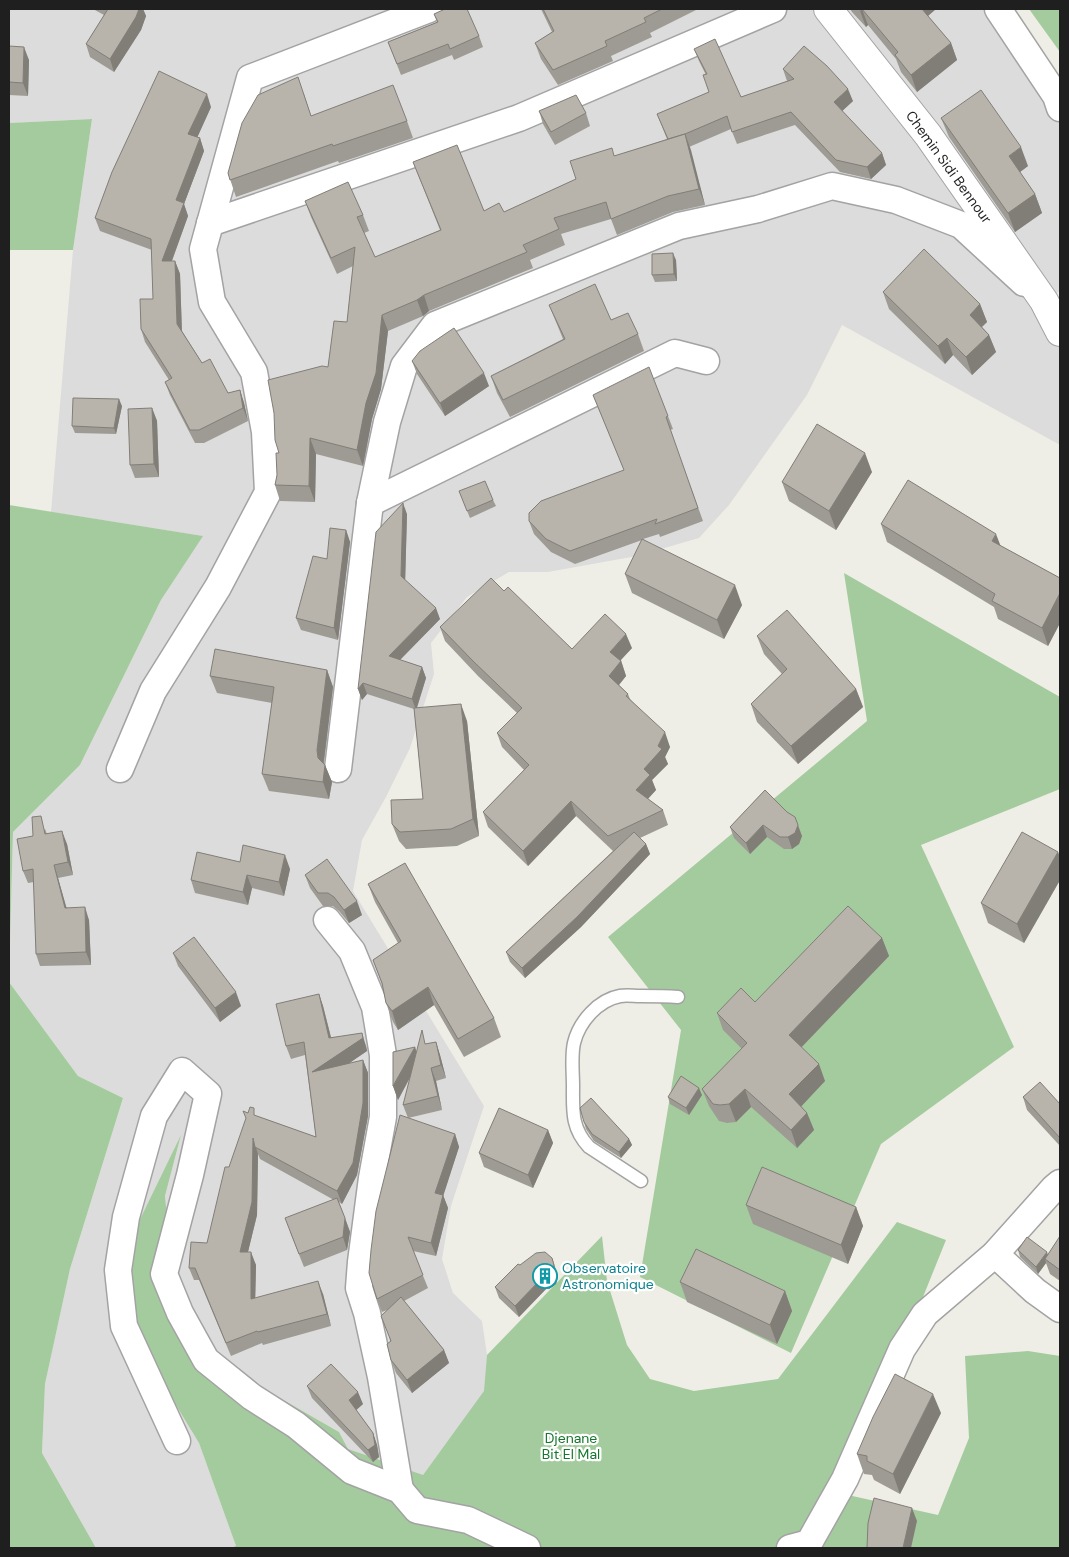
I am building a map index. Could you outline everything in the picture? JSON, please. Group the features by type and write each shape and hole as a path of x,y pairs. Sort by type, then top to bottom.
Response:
{"street":[{"path":"120,769 153,691 218,587 268,492 265,432 254,372 212,302 203,249 250,78 429,9"},
{"path":"210,223 519,118 773,9"},
{"name":"Chemin Sidi Bennour","path":"828,9 928,135 1044,301 1060,332"},
{"path":"998,9 1056,96 1060,108"},
{"path":"338,770 370,503 387,422 404,366 435,324 679,226 758,209 832,186 896,200 960,225 1044,301"},
{"path":"370,503 675,353 706,362"},
{"path":"327,920 352,951 375,1007 383,1055 383,1117 372,1178 359,1288 367,1312 381,1377 400,1490"},
{"path":"177,1441 124,1326 118,1270 126,1217 154,1116 182,1071 208,1094 190,1175 164,1274 180,1313 206,1360 252,1398 296,1424 352,1471 400,1490 417,1510 468,1520 527,1548"},
{"path":"790,1548 809,1543 845,1479 902,1349 925,1314 995,1254 1060,1183"},
{"path":"995,1254 1035,1291 1060,1309"}],"lane":[{"path":"641,1181 589,1147 578,1132 574,1116 573,1044 578,1031 586,1019 595,1008 608,1000 621,996 678,996"}],"shaded area":[{"path":"9,9 998,9 1060,108 1060,291 1044,301 1060,332 1060,445 842,325 807,395 729,505 699,538 637,556 548,572 509,572 467,597 431,643 434,674 410,748 362,840 353,891 484,1106 451,1206 442,1259 453,1293 482,1321 487,1355 485,1391 423,1475 400,1490 348,1449 339,1432 235,1372 201,1333 171,1258 165,1196 180,1139 128,1244 131,1330 199,1443 236,1546 230,1548 96,1548 42,1453 45,1384 70,1269 123,1098 78,1076 9,982 13,832 80,765 161,600 202,536 51,512 73,250 92,119 9,123"}],"green space":[{"path":"1029,9 1060,9 1060,52"},
{"path":"92,119 73,250 9,250 9,123"},
{"path":"9,505 203,536 161,600 80,765 13,832 9,982"},
{"path":"844,573 1060,697 1060,789 921,845 1014,1047 881,1144 791,1353 640,1277 681,1030 608,937 867,721"},
{"path":"9,982 78,1076 123,1098 70,1269 45,1384 42,1453 96,1548 9,1548"},
{"name":"Djenane Bit El Mal","path":"181,1135 165,1196 171,1258 201,1333 235,1372 339,1432 348,1449 423,1475 484,1391 487,1355 602,1236 607,1281 627,1345 650,1379 694,1391 778,1379 897,1222 946,1240 902,1349 839,1493 938,1515 969,1438 965,1356 1028,1351 1060,1356 1060,1548 230,1548 236,1546 199,1443 131,1331 128,1244"}],"building":[{"path":"108,9 139,9 110,59 86,44"},
{"path":"445,9 467,9 479,36 450,49 448,44 397,64 388,42 438,22 434,14"},
{"path":"543,9 662,9 644,18 646,22 605,41 607,46 553,70 535,43 554,31"},
{"path":"862,9 922,9 951,43 911,75 895,55 898,52"},
{"path":"715,39 741,97 794,79 783,69 804,46 827,66 848,89 834,102 882,153 867,167 836,160 791,112 732,132 727,116 685,134 668,139 657,114 709,92 703,75 707,74 694,49"},
{"path":"9,46 24,47 23,83 9,82"},
{"path":"159,71 207,94 188,134 200,138 176,200 184,203 162,261 175,261 177,324 202,363 210,359 228,393 240,390 243,408 199,430 190,430 165,382 172,378 141,329 140,299 153,299 151,239 95,218 112,172"},
{"path":"298,77 311,116 393,85 407,121 333,146 332,144 230,180 228,173 242,123 258,95"},
{"path":"981,90 1021,147 1009,156 1035,194 1008,213 941,118"},
{"path":"576,95 586,113 551,132 539,111"},
{"path":"685,134 699,189 668,196 611,219 606,202 554,218 559,229 523,245 527,252 424,295 417,300 382,315 376,373 366,403 357,450 310,438 309,486 275,485 277,475 276,453 279,453 275,440 274,413 268,380 322,366 328,367 334,321 347,322 355,247 331,258 305,201 348,182 363,215 357,217 375,257 441,230 413,162 457,145 484,211 499,203 504,212 576,179 570,161 612,148 614,156"},
{"path":"924,249 980,304 970,315 989,335 966,357 947,338 938,346 883,292"},
{"path":"673,253 674,274 652,275 652,254"},
{"path":"595,284 611,320 628,313 638,334 503,400 491,376 565,339 549,305"},
{"path":"454,328 484,373 440,403 412,361 420,351"},
{"path":"649,367 668,416 666,417 698,508 655,524 657,519 570,551 546,539 529,521 529,513 541,501 624,470 593,395"},
{"path":"73,398 119,399 114,428 72,426"},
{"path":"152,408 154,464 130,465 128,409"},
{"path":"817,424 865,453 829,511 782,482"},
{"path":"908,480 996,534 992,541 1060,578 1060,593 1042,628 992,601 995,594 881,524"},
{"path":"485,481 493,500 467,511 459,491"},
{"path":"403,503 401,576 436,608 389,656 422,667 412,699 363,683 358,689 376,532"},
{"path":"330,528 346,530 334,628 296,618 313,556 327,559"},
{"path":"642,539 735,585 717,620 625,574"},
{"path":"491,578 504,591 508,587 572,649 605,614 626,634 610,652 621,661 609,676 628,694 626,696 665,732 658,746 662,749 644,769 650,775 636,790 663,810 608,836 571,801 523,851 483,812 529,765 497,733 522,708 440,627"},
{"path":"787,610 856,689 791,746 751,704 787,669 757,636"},
{"path":"215,649 327,670 317,750 318,758 325,765 323,782 262,774 274,687 210,676"},
{"path":"461,704 473,819 451,829 400,832 392,824 391,800 423,799 414,708"},
{"path":"765,790 787,812 795,817 798,825 795,833 788,837 780,837 763,825 746,843 730,827"},
{"path":"41,816 45,834 62,831 68,862 54,865 65,908 85,907 86,952 36,954 33,869 23,871 17,839 33,836 32,817"},
{"path":"634,832 646,844 577,917 522,968 506,952"},
{"path":"1022,832 1058,852 1017,924 981,903"},
{"path":"243,845 285,855 279,882 247,875 243,892 191,880 197,852 240,862"},
{"path":"327,859 357,901 344,910 334,897 328,893 318,893 305,875"},
{"path":"405,863 494,1018 458,1039 428,987 392,1011 386,1003 382,983 373,960 401,941 368,884"},
{"path":"848,906 882,938 789,1035 819,1064 789,1094 807,1113 791,1130 745,1089 729,1104 713,1104 702,1089 747,1043 717,1013 741,988 755,1002"},
{"path":"194,937 236,992 215,1008 173,953"},
{"path":"319,994 329,1038 362,1033 363,1038 312,1072 363,1060 363,1103 353,1163 337,1191 255,1147 253,1138 252,1202 240,1252 251,1252 251,1299 318,1281 327,1314 257,1331 226,1343 195,1268 189,1268 191,1242 207,1243 225,1167 229,1167 246,1118 243,1111 248,1113 250,1107 254,1108 254,1115 316,1137 304,1042 286,1046 276,1004"},
{"path":"422,1030 425,1044 436,1042 441,1065 431,1068 438,1096 403,1105"},
{"path":"415,1047 393,1086 393,1052"},
{"path":"681,1076 699,1088 686,1108 668,1097"},
{"path":"1040,1082 1060,1104 1060,1138 1023,1097"},
{"path":"591,1098 629,1139 619,1152 592,1134 584,1122 580,1108"},
{"path":"499,1108 548,1130 528,1175 479,1153"},
{"path":"400,1115 455,1134 435,1193 443,1195 431,1243 408,1237 423,1275 377,1299 369,1273 371,1250 376,1211"},
{"path":"762,1167 856,1207 841,1245 746,1205"},
{"path":"337,1198 345,1218 343,1237 299,1254 285,1218"},
{"path":"1060,1236 1060,1270 1045,1259"},
{"path":"1027,1237 1047,1252 1036,1267 1018,1250"},
{"path":"696,1249 785,1291 770,1325 680,1282"},
{"path":"545,1252 552,1258 554,1265 552,1273 542,1278 515,1306 495,1287 518,1264 520,1265 536,1253"},
{"path":"401,1297 444,1350 407,1380 391,1360 387,1344 391,1341 381,1316"},
{"path":"331,1364 358,1392 349,1400 373,1433 375,1445 368,1450 307,1386"},
{"path":"895,1374 933,1394 893,1474 867,1461 867,1456 857,1454"},
{"path":"874,1498 912,1508 903,1548 867,1548 868,1523"}],"place":[{"name":"Observatoire Astronomique","path":"545,1276"}]}
